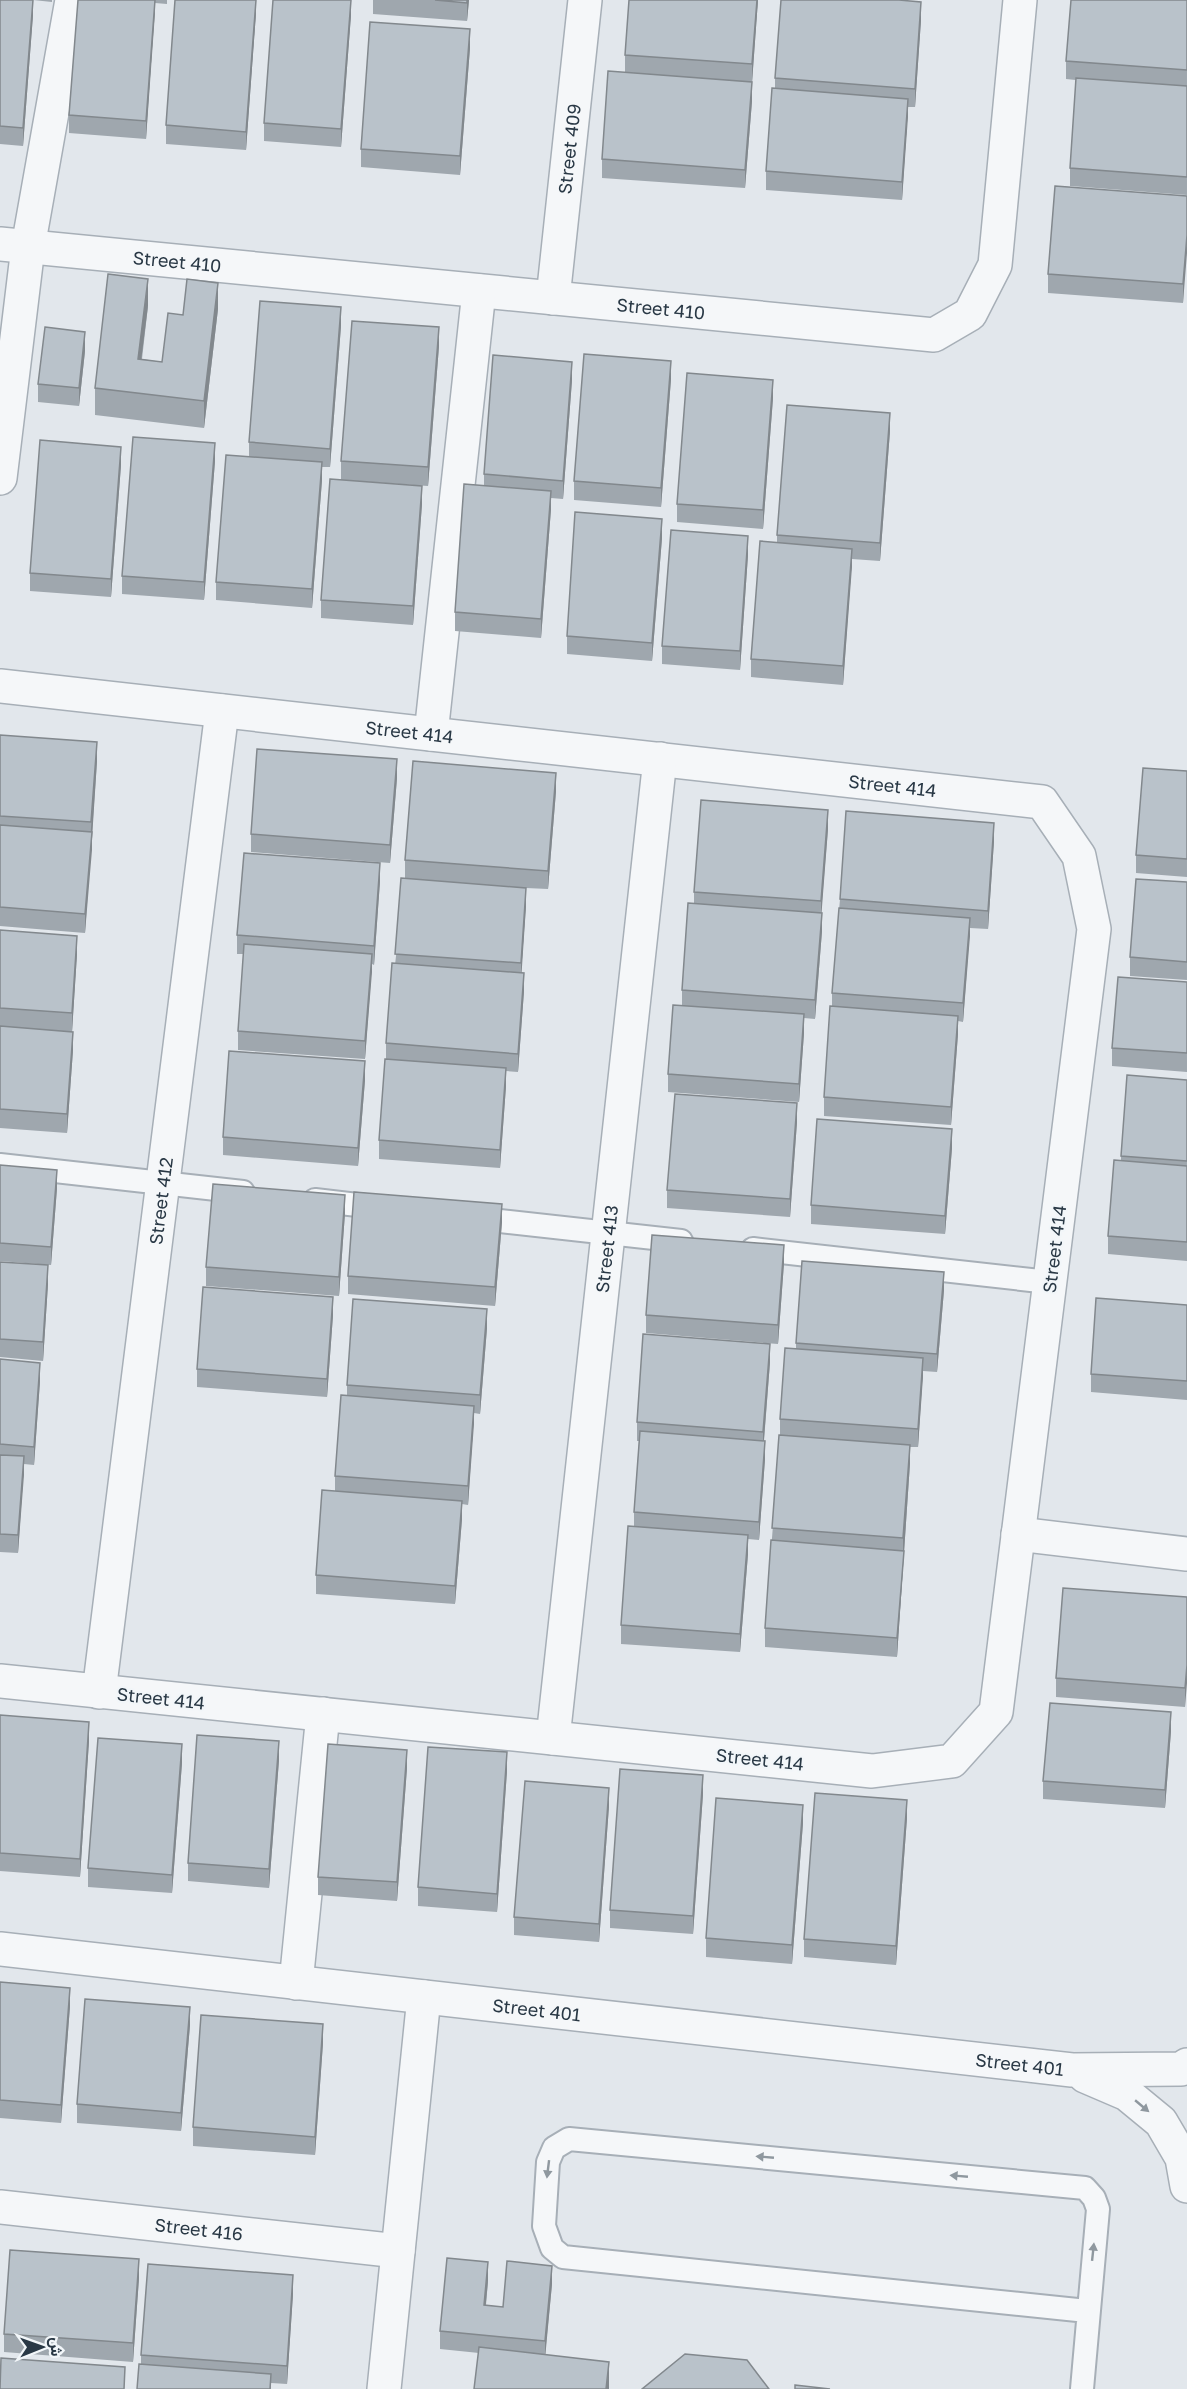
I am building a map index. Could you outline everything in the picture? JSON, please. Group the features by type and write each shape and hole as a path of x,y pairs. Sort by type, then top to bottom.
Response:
{"street":[{"path":"0,478 14,245 72,0"},
{"name":"Street 409","path":"553,298 585,0"},
{"name":"Street 410","path":"14,245 934,334 970,314 995,265 1020,0"},
{"path":"431,734 479,291"},
{"name":"Street 414","path":"0,686 1042,802 1079,856 1094,929 996,1712 952,1761 872,1771 0,1681"},
{"name":"Street 412","path":"99,1692 222,711"},
{"name":"Street 413","path":"553,1738 660,759"},
{"path":"1018,1534 1187,1554"},
{"path":"296,1983 323,1714"},
{"name":"Street 401","path":"0,1949 1072,2070 1181,2069 1187,2065"},
{"path":"384,2389 424,1997"},
{"name":"Street 401","path":"1072,2070 1128,2094 1161,2122 1182,2158 1187,2186"},
{"name":"Street 416","path":"0,2207 398,2251"}],"lane":[{"path":"0,1165 268,1195"},
{"path":"292,1198 409,1211"},
{"path":"456,1216 701,1243"},
{"path":"736,1247 1049,1282"},
{"path":"1082,2389 1087,2311 1098,2209 1094,2198 1085,2188 569,2139 554,2148 548,2162 544,2226 552,2248 563,2257 1087,2311"}],"building":[{"path":"0,0 33,0 23,128 0,126"},
{"path":"78,0 155,0 146,121 69,115"},
{"path":"175,0 256,0 246,132 166,125"},
{"path":"273,0 351,0 341,129 264,123"},
{"path":"435,0 467,0 467,3"},
{"path":"629,0 757,0 752,64 625,55"},
{"path":"781,0 921,2 915,89 775,78"},
{"path":"1071,0 1187,0 1187,70 1066,61"},
{"path":"370,22 470,29 460,156 361,149"},
{"path":"608,71 752,82 745,170 602,159"},
{"path":"1076,78 1187,86 1187,177 1070,168"},
{"path":"772,88 908,99 902,182 766,171"},
{"path":"1055,186 1187,196 1183,284 1048,274"},
{"path":"108,274 148,279 138,359 162,362 168,313 183,315 187,279 218,283 204,401 95,388"},
{"path":"260,301 341,307 330,449 249,442"},
{"path":"352,321 439,327 428,467 341,461"},
{"path":"45,327 85,332 79,388 38,384"},
{"path":"584,354 671,361 661,488 574,481"},
{"path":"493,355 572,362 563,481 484,474"},
{"path":"687,373 773,380 763,510 677,504"},
{"path":"787,405 890,413 880,543 777,535"},
{"path":"133,437 215,443 204,582 122,576"},
{"path":"40,440 121,447 111,579 30,573"},
{"path":"226,455 322,462 312,589 216,582"},
{"path":"330,479 422,486 413,606 321,600"},
{"path":"464,484 551,491 541,619 455,612"},
{"path":"575,512 662,519 652,643 567,636"},
{"path":"671,530 748,536 740,651 662,646"},
{"path":"760,541 852,549 843,666 751,659"},
{"path":"0,735 97,742 91,822 0,816"},
{"path":"257,749 397,759 390,845 251,834"},
{"path":"413,761 556,773 548,871 405,860"},
{"path":"1143,768 1187,771 1187,859 1136,855"},
{"path":"701,800 828,810 821,901 694,892"},
{"path":"846,811 994,823 988,911 840,899"},
{"path":"0,825 92,832 85,914 0,907"},
{"path":"244,853 380,863 374,946 237,935"},
{"path":"401,878 526,888 521,963 395,954"},
{"path":"1136,879 1187,882 1187,962 1130,957"},
{"path":"688,903 822,913 815,1000 682,990"},
{"path":"839,908 970,918 963,1003 832,993"},
{"path":"0,930 77,936 72,1013 0,1008"},
{"path":"244,944 372,954 365,1041 238,1031"},
{"path":"392,963 524,973 518,1054 386,1043"},
{"path":"1118,977 1187,982 1187,1053 1112,1048"},
{"path":"673,1005 804,1014 799,1084 668,1074"},
{"path":"830,1006 958,1016 951,1107 824,1097"},
{"path":"0,1026 73,1032 67,1114 0,1109"},
{"path":"229,1051 365,1061 358,1148 223,1137"},
{"path":"385,1059 506,1068 500,1150 379,1140"},
{"path":"1127,1075 1187,1080 1187,1161 1121,1156"},
{"path":"675,1094 797,1103 790,1199 667,1190"},
{"path":"817,1119 952,1129 945,1216 811,1205"},
{"path":"1114,1160 1187,1166 1187,1242 1108,1236"},
{"path":"0,1165 57,1170 51,1247 0,1243"},
{"path":"213,1184 345,1195 339,1277 206,1267"},
{"path":"354,1192 502,1204 495,1287 348,1276"},
{"path":"652,1235 784,1245 778,1325 646,1315"},
{"path":"802,1261 944,1272 937,1354 796,1343"},
{"path":"0,1262 48,1265 43,1342 0,1339"},
{"path":"203,1287 333,1297 327,1379 197,1369"},
{"path":"1096,1298 1187,1305 1187,1381 1091,1374"},
{"path":"353,1299 487,1309 480,1395 347,1385"},
{"path":"643,1334 770,1344 763,1432 637,1422"},
{"path":"785,1348 923,1358 918,1429 780,1419"},
{"path":"0,1359 40,1363 34,1447 0,1444"},
{"path":"341,1395 474,1406 468,1486 335,1476"},
{"path":"640,1431 765,1441 759,1522 634,1512"},
{"path":"779,1435 910,1445 903,1538 772,1528"},
{"path":"0,1455 24,1456 18,1535 0,1534"},
{"path":"322,1490 462,1501 455,1586 316,1575"},
{"path":"628,1526 748,1535 740,1634 621,1625"},
{"path":"771,1540 904,1551 897,1638 765,1628"},
{"path":"1063,1588 1187,1597 1185,1688 1056,1678"},
{"path":"1050,1703 1171,1712 1165,1790 1043,1781"},
{"path":"0,1715 89,1722 80,1859 0,1853"},
{"path":"197,1735 279,1741 269,1869 188,1863"},
{"path":"98,1738 182,1744 172,1875 88,1868"},
{"path":"328,1744 407,1750 397,1882 318,1877"},
{"path":"428,1747 507,1752 497,1894 418,1887"},
{"path":"620,1769 703,1775 693,1916 610,1910"},
{"path":"525,1781 609,1788 599,1924 514,1917"},
{"path":"815,1793 907,1800 896,1946 804,1939"},
{"path":"716,1798 803,1805 792,1945 706,1938"},
{"path":"0,1982 70,1988 61,2105 0,2100"},
{"path":"85,1999 190,2007 181,2113 77,2104"},
{"path":"201,2015 323,2024 315,2137 193,2127"},
{"path":"10,2250 139,2259 133,2343 4,2334"},
{"path":"447,2258 488,2262 484,2305 503,2307 507,2261 552,2266 545,2341 440,2331"},
{"path":"148,2264 293,2275 287,2366 141,2355"},
{"path":"479,2347 609,2362 606,2389 474,2389"},
{"path":"685,2354 747,2360 769,2389 642,2389"},
{"path":"1,2358 125,2367 124,2389 0,2389"},
{"path":"139,2364 271,2374 270,2389 137,2389"},
{"path":"795,2385 830,2389 795,2389"}]}
